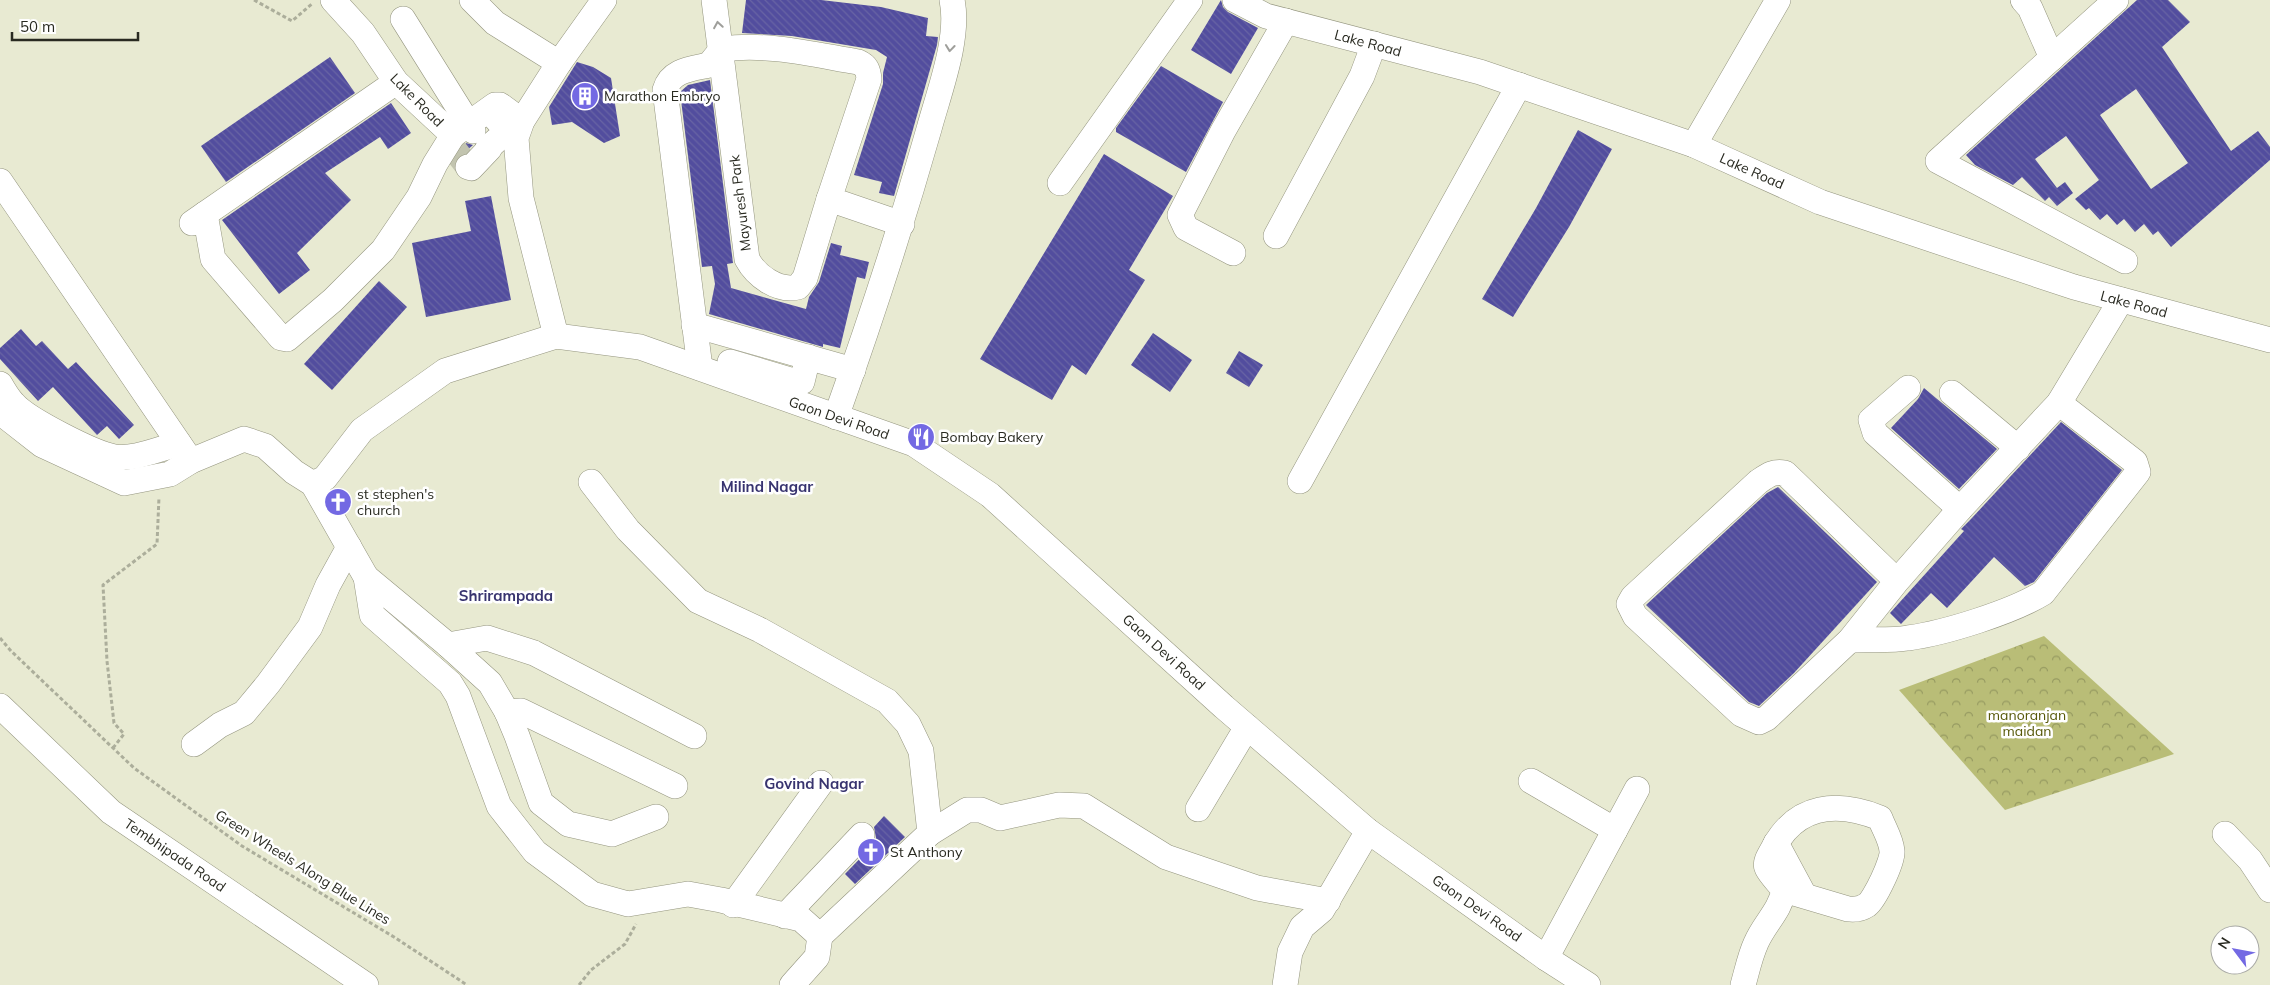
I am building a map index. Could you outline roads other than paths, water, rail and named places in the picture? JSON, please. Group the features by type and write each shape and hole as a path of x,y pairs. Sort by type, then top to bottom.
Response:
{"street":[{"name":"Lake Road","path":"333,0 363,33 396,82 474,135"},
{"path":"472,0 495,23 559,63"},
{"path":"474,135 515,123 604,0"},
{"path":"714,0 722,50"},
{"path":"836,418 902,224 950,55 954,8 952,0"},
{"path":"1060,183 1190,0"},
{"name":"Lake Road","path":"1235,0 1266,16 1480,72 1694,145 1820,202 2074,288 2270,340"},
{"path":"1694,145 1778,0"},
{"path":"2023,0 2030,8 2052,58"},
{"path":"2116,0 1938,161 2125,261"},
{"path":"403,20 474,135"},
{"path":"1233,253 1186,228 1180,215 1223,131 1286,20"},
{"path":"1276,236 1362,76 1374,44"},
{"path":"808,357 802,382 797,382 691,356 694,326 665,90 667,83 673,76 685,70 709,65 722,50 747,46 766,46 858,62 865,65 868,70 869,80 829,199 902,224"},
{"name":"Mayuresh Park","path":"722,50 746,259 751,268 760,277 788,290 798,287 805,278 829,199"},
{"path":"396,82 199,219 213,259 281,338 287,339 334,300 383,250 419,197 435,164 474,135 495,105 500,105 515,123 521,198 556,336"},
{"path":"1300,481 1519,85"},
{"path":"0,181 185,453"},
{"path":"1898,581 1785,473 1777,472 1770,473 1758,482 1633,597 1629,604 1635,616 1741,714 1759,722 1767,718 1850,640 1960,509 2059,403 2121,300"},
{"path":"694,326 853,370"},
{"name":"Gaon Devi Road","path":"313,484 325,478 362,430 445,371 556,336 691,356 836,418 914,444 990,495 1247,727 1368,831 1546,958 1588,985"},
{"path":"0,384 14,404 32,418 94,450 115,457 138,454 185,453 244,439 265,446 294,472 313,484 366,576 490,683 507,712 541,803 568,824 612,834 656,817"},
{"path":"1908,388 1871,420 1872,427 1875,433 1960,509"},
{"path":"1952,393 2018,448"},
{"path":"1850,640 1908,638 1957,626 2025,604 2043,593 2138,472 2135,462 2059,403"},
{"path":"0,412 42,445 124,483 170,474 185,453"},
{"path":"591,482 628,530 698,601 760,630 886,701 908,724 921,751 930,833"},
{"path":"194,744 220,724 244,713 268,684 310,627 328,585 349,547"},
{"path":"366,576 372,615 450,683 458,696 499,806 534,852 592,894 628,904 688,894 801,920 820,936"},
{"path":"448,645 487,638 534,653 694,736"},
{"name":"Tembhipada Road","path":"0,706 111,812 366,985"},
{"path":"507,712 521,712 675,786"},
{"path":"1198,809 1247,727"},
{"path":"1531,781 1616,830"},
{"path":"733,905 821,783"},
{"path":"1546,958 1637,790"},
{"path":"792,985 817,957 820,936 930,833 967,810 981,810 1000,818 1059,805 1084,806 1166,857 1257,888 1328,901"},
{"path":"1822,808 1860,810 1880,818 1893,854 1887,871 1868,904 1856,910 1848,909 1794,892 1767,868 1766,863 1776,843 1789,826 1822,808"},
{"path":"1286,985 1290,952 1302,928 1322,910 1368,831"},
{"path":"2225,834 2250,860 2270,890"},
{"path":"785,916 862,835"},
{"path":"1743,985 1756,942 1794,892"}],"tunnel":[{"path":"454,149 468,167"}],"place":[{"name":"Marathon Embryo","path":"585,96"},
{"name":"Bombay Bakery","path":"921,437"},
{"name":"st stephen's church","path":"338,502"},
{"name":"St Anthony","path":"871,852"}],"district":[{"name":"Milind Nagar","path":"767,486"},
{"name":"Shrirampada","path":"506,595"},
{"name":"Govind Nagar","path":"814,783"}],"park label":[{"name":"manoranjan maidan","path":"2027,724"}]}
